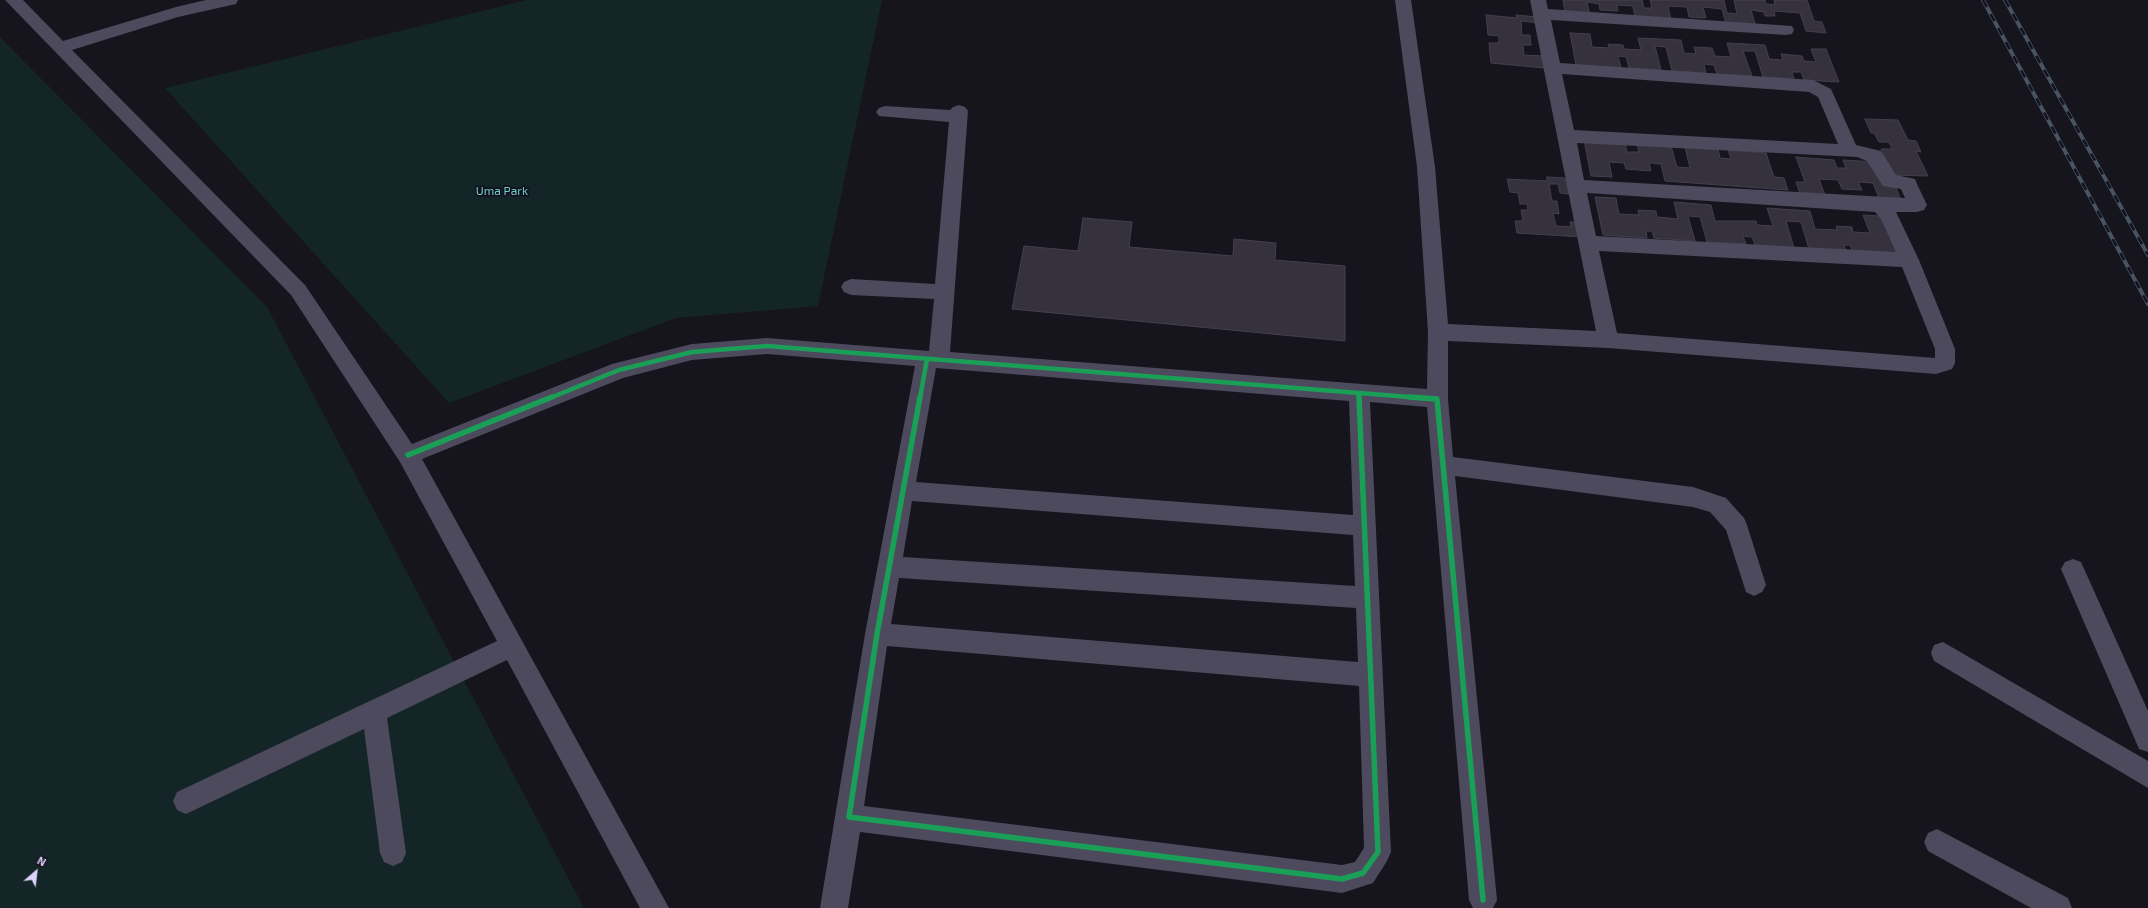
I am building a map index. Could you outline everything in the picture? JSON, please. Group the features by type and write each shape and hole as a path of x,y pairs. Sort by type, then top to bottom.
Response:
{"street":[{"path":"13,0 298,290 408,455 655,908"},
{"path":"60,48 103,33 176,12 230,0"},
{"path":"1403,0 1426,167 1438,332 1437,399 1483,900"},
{"path":"1608,340 1540,7 1786,30"},
{"path":"1552,68 1813,86 1825,93 1850,151"},
{"path":"834,908 877,634 903,491 933,359 944,292 959,114 885,112"},
{"path":"1566,136 1850,151 1874,156 1890,181 1908,184 1917,204 1880,204 1576,186"},
{"path":"1438,332 1608,340 1936,366 1945,363 1945,349 1909,260 1889,216 1880,204"},
{"path":"1588,243 1909,260"},
{"path":"851,287 944,292"},
{"path":"408,455 619,370 692,352 767,346 1437,399"},
{"path":"849,817 1342,879 1363,873 1378,852 1359,393"},
{"path":"1444,465 1693,497 1718,506 1736,526 1754,585"},
{"path":"903,491 1364,526"},
{"path":"889,567 1368,598"},
{"path":"2073,568 2148,740"},
{"path":"877,634 1371,675"},
{"path":"186,801 512,646"},
{"path":"1943,653 2148,775"},
{"path":"374,711 393,853"},
{"path":"1937,842 2058,908"}],"green space":[{"name":"Uma Park","path":"527,0 882,0 818,306 676,318 449,403 165,88"},
{"path":"0,37 267,307 584,908 0,908"}],"building":[{"path":"1563,0 1642,0 1644,8 1652,8 1650,0 1724,0 1727,13 1737,14 1734,0 1765,0 1766,4 1775,5 1774,0 1807,0 1814,21 1822,22 1826,33 1806,31 1800,13 1774,11 1775,16 1765,16 1764,12 1751,10 1756,27 1726,24 1722,9 1703,7 1706,18 1689,17 1687,7 1668,6 1671,20 1635,17 1633,6 1617,5 1618,11 1600,10 1599,4 1587,2 1590,15 1565,13"},
{"path":"1486,15 1517,18 1516,15 1538,17 1539,23 1521,21 1522,35 1530,35 1531,45 1523,45 1524,55 1543,56 1544,68 1491,63 1489,43 1499,43 1499,36 1488,35"},
{"path":"1570,33 1590,34 1592,47 1609,48 1608,44 1623,45 1624,49 1641,50 1638,38 1681,40 1684,53 1696,54 1694,47 1712,48 1715,56 1731,57 1727,43 1765,45 1769,59 1783,60 1781,54 1802,56 1804,61 1816,62 1811,49 1826,49 1839,82 1804,80 1801,72 1792,72 1794,79 1763,77 1755,51 1743,51 1752,76 1717,74 1714,65 1704,64 1706,73 1672,71 1666,47 1655,46 1661,70 1629,68 1626,57 1618,56 1621,68 1576,65"},
{"path":"1865,119 1898,120 1908,140 1916,141 1921,152 1916,151 1928,176 1891,175 1883,159 1886,159 1881,149 1892,149 1889,142 1879,142 1874,133 1871,133"},
{"path":"1584,140 1625,143 1627,152 1639,152 1637,144 1671,146 1677,167 1690,168 1685,147 1718,149 1720,158 1731,159 1728,150 1766,153 1774,177 1784,178 1788,190 1665,181 1661,164 1649,163 1651,171 1626,169 1624,163 1609,162 1612,177 1591,176"},
{"path":"1796,157 1834,160 1837,168 1846,168 1843,160 1877,162 1895,186 1901,200 1879,198 1873,183 1858,182 1862,190 1842,189 1838,180 1819,179 1825,195 1800,194 1796,182 1805,182"},
{"path":"1547,177 1565,178 1569,194 1560,193 1558,184 1549,184 1552,201 1557,201 1559,214 1553,213 1556,226 1571,227 1570,222 1580,222 1583,237 1517,233 1515,221 1523,221 1521,210 1528,210 1527,204 1520,204 1518,193 1510,192 1507,179 1547,181"},
{"path":"1595,197 1616,198 1619,214 1639,215 1638,210 1656,211 1657,217 1678,219 1674,202 1711,205 1715,221 1756,221 1757,225 1773,226 1767,208 1810,211 1815,229 1837,230 1836,226 1852,227 1853,232 1870,233 1863,215 1882,216 1897,255 1853,252 1850,245 1844,245 1846,251 1809,249 1801,222 1786,221 1794,248 1755,245 1752,237 1743,236 1746,244 1707,242 1700,217 1688,216 1695,241 1654,238 1652,231 1646,231 1647,238 1603,235"},
{"path":"1083,218 1132,222 1129,247 1233,256 1234,239 1276,243 1275,260 1345,266 1345,341 1012,309 1024,246 1078,251"}],"railway":[{"path":"1983,0 2148,304"},
{"path":"2005,0 2148,255"}],"cycle path":[{"path":"408,455 619,370 692,352 767,346 1437,399 1483,900"},
{"path":"927,359 877,634 849,817 1342,879 1363,873 1378,852 1359,393"}]}
